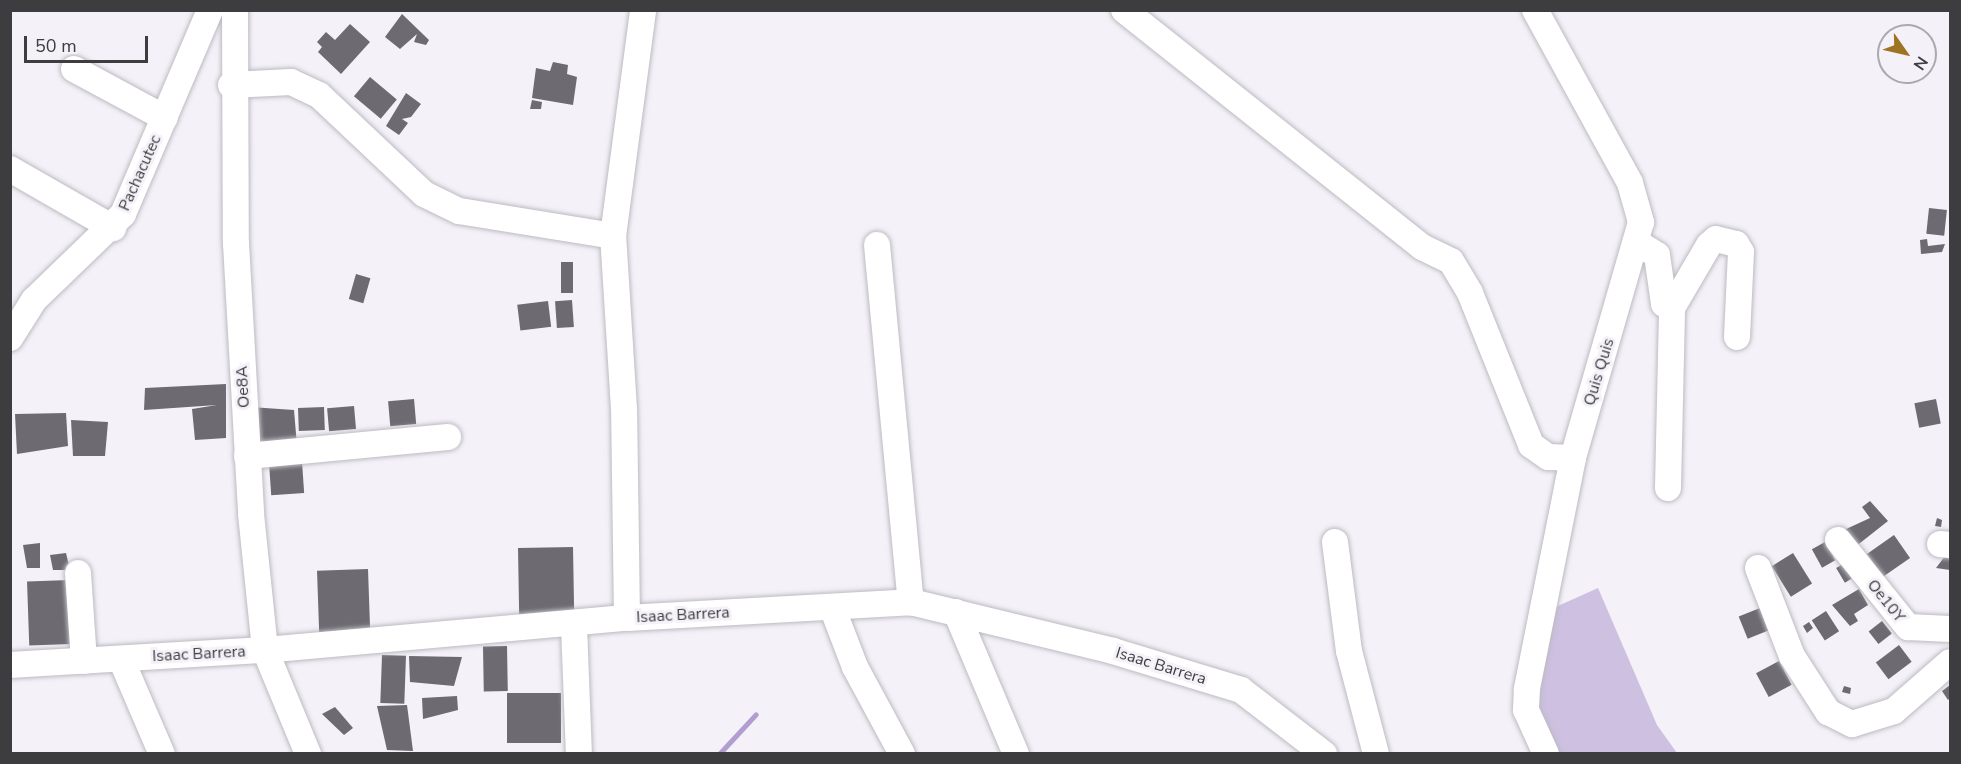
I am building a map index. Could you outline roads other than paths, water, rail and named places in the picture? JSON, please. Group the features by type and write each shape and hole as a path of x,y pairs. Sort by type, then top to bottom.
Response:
{"street":[{"name":"Pachacutec","path":"10,338 34,300 113,228 165,118 210,10"},
{"name":"Oe8A","path":"235,10 231,85 247,456 265,650 308,753"},
{"path":"627,618 624,409 613,236 643,10"},
{"path":"1124,10 1422,247 1451,261 1470,293 1531,445 1548,457 1573,458"},
{"name":"Quis Quis","path":"1534,10 1630,183 1641,222 1639,244 1573,458 1527,689 1526,710 1546,753"},
{"path":"74,69 165,118"},
{"path":"231,85 291,82 319,95 424,194 459,210 613,236"},
{"path":"10,169 113,228"},
{"path":"1668,488 1672,308 1700,255 1716,239 1730,240 1741,252 1737,337"},
{"path":"1639,244 1657,255 1664,304 1672,308"},
{"path":"877,245 911,602"},
{"path":"247,456 448,437"},
{"name":"Oe10Y","path":"1838,540 1908,627 1950,629"},
{"path":"1335,542 1349,651 1376,753"},
{"path":"1758,568 1792,656 1828,712 1844,720 1872,721 1894,711 1950,662"},
{"path":"78,573 84,661"},
{"name":"Isaac Barrera","path":"10,665 265,650 574,626 627,618 911,602 956,612 1241,690 1324,753"},
{"path":"832,607 855,667 902,753"},
{"path":"956,612 1016,753"},
{"path":"574,626 579,753"},
{"path":"121,659 162,753"}],"waterway":[{"path":"719,754 756,714"}]}
